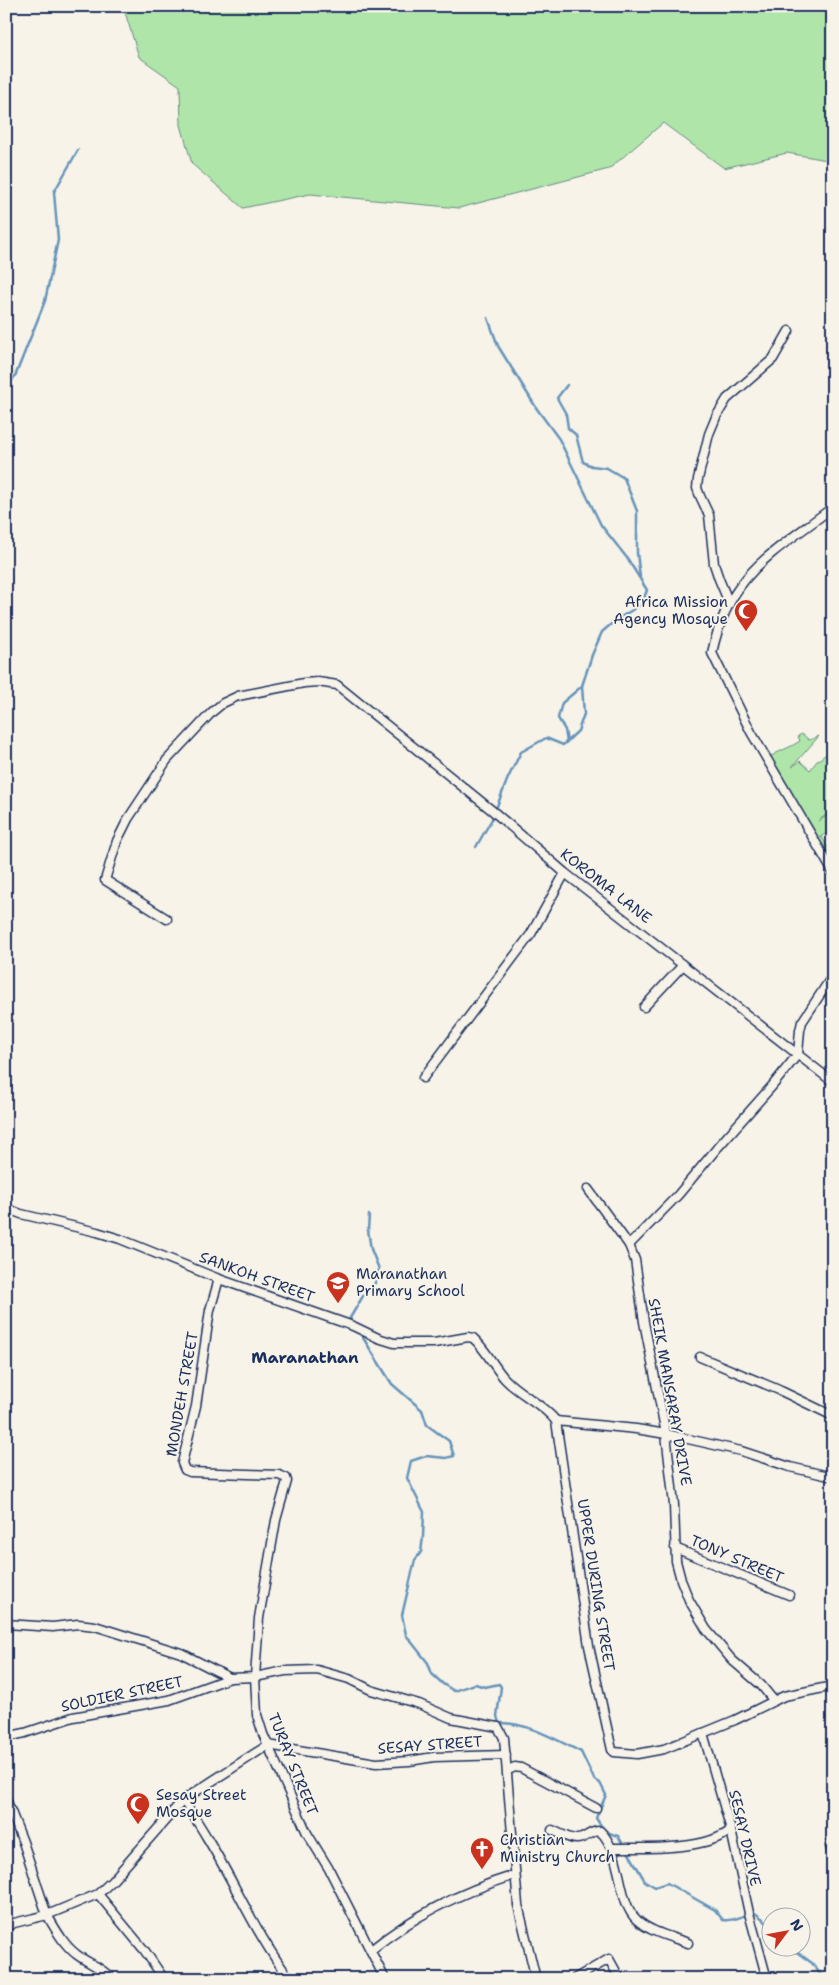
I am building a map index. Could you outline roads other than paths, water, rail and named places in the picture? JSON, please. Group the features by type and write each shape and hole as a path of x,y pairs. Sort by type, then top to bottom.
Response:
{"street":[{"path":"730,603 714,564 709,515 697,488 698,479 709,434 723,405 738,389 773,359 789,331"},
{"path":"833,507 784,542 748,574 721,621 712,653 751,732 833,872"},
{"name":"KOROMA LANE","path":"167,919 105,880 117,841 128,819 167,760 212,712 224,703 245,695 304,683 318,682 337,685 494,812 565,873 833,1082"},
{"path":"422,1078 531,934 565,873"},
{"path":"644,1007 683,965"},
{"path":"629,1245 678,1195 798,1054 802,1022 833,975"},
{"name":"SHEIK MANSARAY DRIVE","path":"588,1189 629,1245 635,1260 644,1322 666,1434 674,1505 675,1548 681,1580 706,1629 732,1660 761,1685 774,1701"},
{"name":"SANKOH STREET","path":"6,1208 21,1214 120,1239 219,1279 345,1323 394,1343 434,1343 468,1337 473,1338 504,1378 519,1391 548,1410 556,1421"},
{"name":"MONDEH STREET","path":"219,1279 210,1310 196,1406 182,1463 185,1470 190,1472 279,1474 286,1478 287,1481"},
{"path":"700,1357 833,1416"},
{"path":"556,1421 666,1434 741,1450 790,1467 833,1477"},
{"name":"UPPER DURING STREET","path":"556,1421 589,1646 611,1748 614,1752 637,1754 652,1752 703,1733"},
{"name":"TURAY STREET","path":"287,1481 276,1520 259,1618 255,1677 257,1715 306,1833 329,1869 385,1979"},
{"name":"TONY STREET","path":"675,1548 789,1595"},
{"path":"6,1624 53,1627 78,1624 95,1626 181,1653 230,1678"},
{"name":"SOLDIER STREET","path":"6,1737 25,1733 73,1717 169,1700 230,1678 255,1677 286,1671 317,1670 349,1679 371,1690 418,1704 451,1718 493,1726 501,1730 506,1755"},
{"path":"703,1733 774,1701 806,1691 833,1686"},
{"name":"SESAY DRIVE","path":"703,1733 731,1830 748,1913 767,1979"},
{"path":"6,1927 14,1923 47,1915 98,1894 112,1881 183,1800 268,1745"},
{"name":"SESAY STREET","path":"268,1745 376,1763 409,1762 443,1756 506,1755"},
{"path":"506,1755 518,1905 536,1979"},
{"path":"508,1770 515,1767 521,1768 596,1808"},
{"path":"6,1799 23,1842 47,1915 59,1934 75,1953 101,1969 112,1979"},
{"path":"183,1800 207,1837 280,1966 290,1979"},
{"path":"552,1830 575,1839 580,1839 593,1831 600,1831 611,1848 622,1879 628,1908 636,1919 645,1926 688,1943"},
{"path":"611,1848 682,1847 717,1837 731,1830"},
{"path":"833,1835 830,1846 833,1856"},
{"path":"371,1950 392,1933 425,1912 482,1885 515,1875"},
{"path":"98,1894 145,1951 164,1979"},
{"path":"574,1979 609,1959 620,1979"}],"waterway":[{"path":"6,390 16,374 45,301 58,240 54,192 78,150"},
{"path":"476,847 492,819 508,778 521,752 546,738 563,745 578,731 584,714 582,686 602,632 616,620 642,604 647,590 627,558 601,525 559,439 537,409 498,346 488,318"},
{"path":"567,385 557,398 566,414 568,428 576,435 583,462 592,466 607,468 624,478 637,511 637,553 640,577"},
{"path":"567,742 565,730 558,718 562,703 582,686"},
{"path":"352,1323 350,1318 363,1296 375,1283 379,1269 371,1249 368,1230 369,1215"},
{"path":"360,1333 392,1384 422,1410 427,1425 449,1441 454,1456 446,1458 426,1456 411,1461 407,1478 424,1512 421,1552 415,1560 402,1615 406,1635 428,1663 432,1674 454,1691 475,1684 485,1687 499,1684 501,1687 497,1716 499,1723 520,1725 551,1737 581,1752 594,1779 600,1783 606,1795 596,1818 605,1830 618,1836 624,1846"},
{"path":"627,1850 645,1881 655,1887 667,1883 715,1910 723,1920 732,1920 755,1913 762,1918"},
{"path":"805,1958 812,1963 824,1979"}],"place":[{"name":"Africa Mission Agency Mosque","path":"746,632"},
{"name":"Maranathan Primary School","path":"338,1304"},
{"name":"Sesay Street Mosque","path":"138,1825"},
{"name":"Christian Ministry Church","path":"482,1870"}],"district":[{"name":"Maranathan","path":"305,1357"}]}
